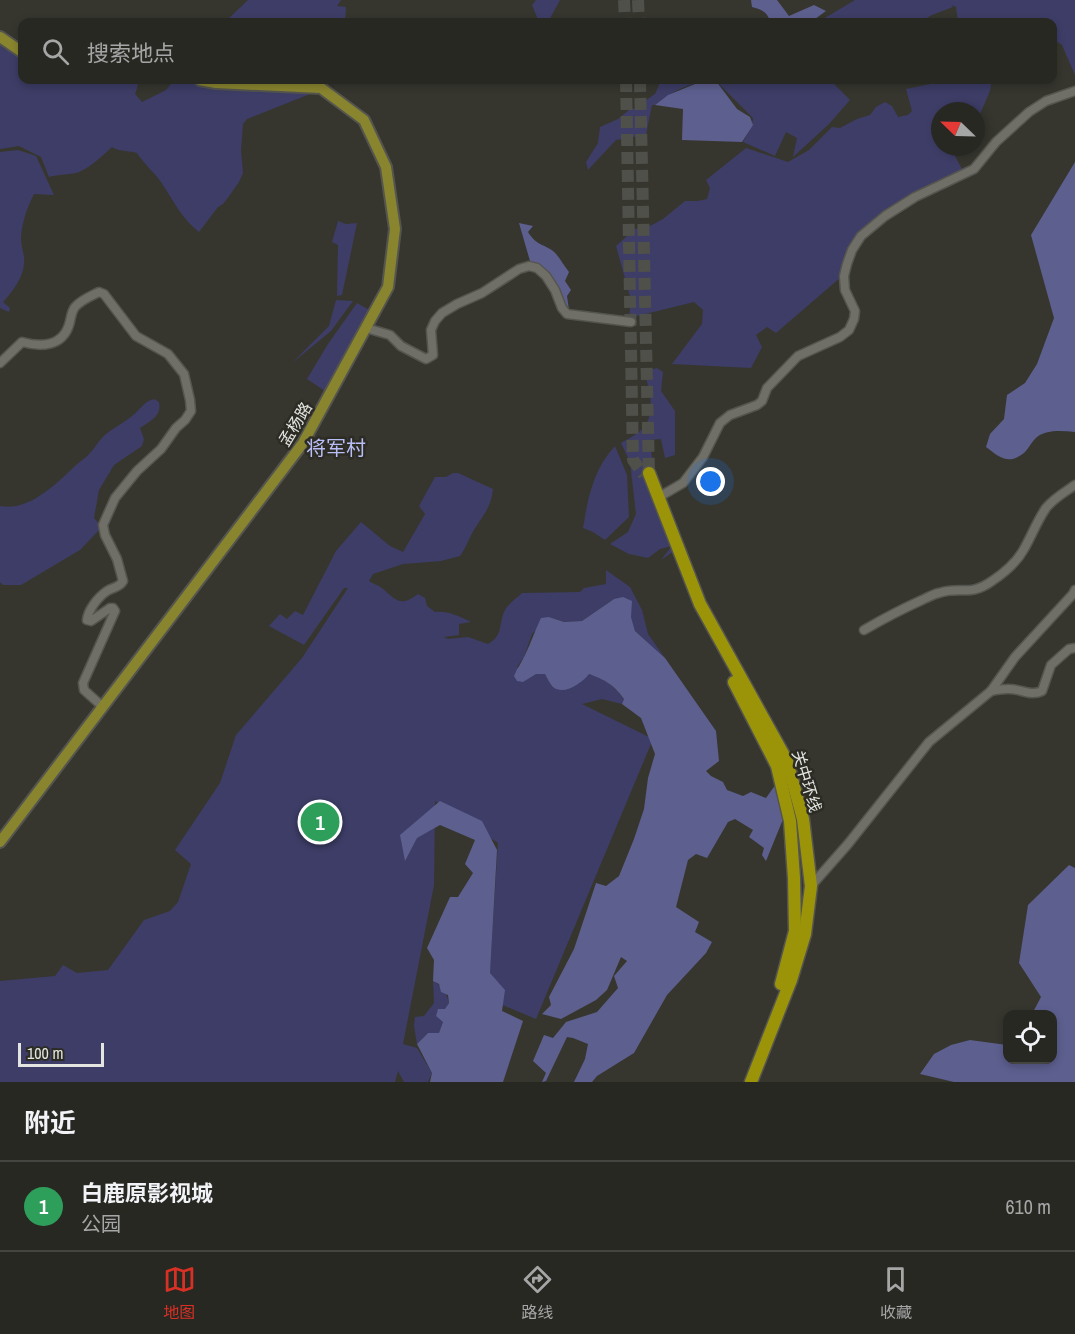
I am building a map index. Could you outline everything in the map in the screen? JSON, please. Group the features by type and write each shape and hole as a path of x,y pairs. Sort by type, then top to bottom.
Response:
{"highway":[{"name":"关中环线","path":"742,1082 784,978 795,931 790,821 777,766 696,606 647,474 700,604 787,761 802,819 811,886 805,934 791,980 751,1082"}],"main road":[{"path":"0,37 18,49"},
{"name":"孟杨路","path":"0,842 303,443 388,287 396,229 386,166 364,120 321,88 237,84"}],"street":[{"path":"658,497 683,483 702,457 720,423 730,414 757,405 762,401 767,388 798,357 840,337 849,330 855,311 846,290 844,276 846,264 861,236 885,216 915,197 974,169 996,142 1029,112 1046,101 1075,91"},
{"path":"366,328 390,335 401,346 426,359 433,355 431,330 442,313 482,293 519,269 529,266 537,268 546,276 567,314 631,322"},
{"path":"0,363 22,342 35,346 49,345 60,339 68,329 74,308 99,292 104,294 136,336 168,354 184,374 191,411 161,449 137,471 116,498 104,525 105,535 117,559 123,581 102,595 87,616 87,620 91,621 110,608 115,611 83,683 84,690 103,707"},
{"path":"864,630 893,613 940,592 973,591 991,582 1016,561 1034,526 1047,507 1056,497 1075,485"},
{"path":"811,886 848,844 929,742 991,691 1015,657 1075,590"},
{"path":"991,691 1009,688 1029,694 1039,693 1051,665 1070,649 1075,648"}],"shaded area":[{"path":"248,0 341,0 337,6 346,7 345,18 229,18"},
{"path":"536,0 560,0 550,18 537,18 532,5"},
{"path":"751,0 777,0 789,16 814,5 826,11 816,18 768,18 763,11 752,7"},
{"path":"855,0 1075,0 1075,75 1062,45 1057,42 1057,18 958,18 956,7 952,5 953,7 927,18 825,18"},
{"path":"0,44 3,48 18,54 18,84 138,84 135,94 142,102 166,90 171,84 198,84 219,90 315,92 247,119 243,124 241,150 243,173 227,199 199,232 183,215 161,182 137,153 112,147 79,172 49,177 41,157 19,146 0,149"},
{"path":"692,84 652,105 646,135 616,140 588,170 586,162 598,143 600,127 618,119 655,94 659,85"},
{"path":"695,84 718,84 737,109 750,117 753,125 742,142 682,140 683,109 655,105 668,95"},
{"path":"719,84 834,84 850,100 829,124 793,157 797,138 786,132 775,156 743,142 753,118"},
{"path":"931,84 991,84 985,102 931,102 931,156 955,156 963,171 910,194 866,227 841,277 776,333 767,327 756,335 762,347 751,368 672,364 702,324 703,310 694,302 629,318 631,300 616,246 635,229 652,225 663,219 685,201 707,199 710,188 706,180 746,148 788,162 809,150 832,127 840,128 870,115 876,107 885,102 892,106 898,117 908,115 912,111 906,89"},
{"path":"18,150 36,156 54,195 34,194 27,210 21,238 24,257 23,270 15,287 3,302 10,308 9,312 0,308 0,152"},
{"path":"1075,162 1075,432 1046,433 1037,437 1025,452 1014,459 1004,458 986,447 990,434 1004,419 1007,395 1025,383 1037,364 1054,318 1031,235"},
{"path":"338,221 346,224 357,223 342,295 337,296 338,245 332,242"},
{"path":"519,223 533,226 528,232 531,237 553,251 569,272 565,281 571,290 567,296 569,310 565,307 549,273 530,261"},
{"path":"336,300 353,301 331,331 292,363 329,326"},
{"path":"357,303 373,312 328,393 307,379"},
{"path":"657,368 663,372 661,391 675,411 675,455 665,458 661,439 649,440 657,484 677,549 661,560 672,546 660,549 648,558 629,554 610,544 628,532 636,514 630,462 621,443 639,432 647,423 650,397 648,383 643,372"},
{"path":"154,399 159,402 159,411 154,418 140,428 144,439 142,446 114,465 99,490 94,518 102,527 80,550 21,585 3,585 0,582 0,506 21,505 42,494 87,456 105,435"},
{"path":"615,446 627,475 629,517 605,540 583,528 597,475 601,465"},
{"path":"458,473 493,489 488,506 460,556 441,561 403,564 373,574 369,581 380,586 399,601 407,600 418,594 425,598 427,606 435,612 449,613 471,622 459,624 459,635 444,637 448,639 468,637 488,644 499,633 506,608 522,593 580,592 584,588 606,584 606,570 630,587 642,610 648,634 665,658 635,631 631,618 614,599 582,621 564,622 549,617 532,634 524,657 517,667 536,674 545,674 552,686 586,674 599,677 621,695 624,699 622,704 602,699 582,704 653,739 536,1019 488,999 498,843 435,801 434,885 403,1044 417,1048 432,1073 428,1082 404,1082 398,1071 395,1082 0,1082 0,981 55,976 63,965 77,973 108,970 144,920 170,911 178,902 191,864 175,850 220,783 236,735 302,658 348,588 344,588 304,645 269,626 280,614 287,619 295,611 303,615 336,551 361,522 390,546 403,552 425,514 419,506 435,477 446,477"},
{"path":"623,597 632,601 631,617 635,631 665,658 716,731 719,761 706,771 723,782 727,790 743,796 751,792 766,798 776,784 790,802 766,861 762,855 764,848 749,837 753,830 735,819 728,822 707,858 696,854 688,860 676,907 699,922 695,932 712,942 706,953 667,995 634,1053 597,1076 592,1082 574,1082 585,1059 588,1044 567,1037 546,1081 542,1082 546,1073 533,1061 544,1035 553,1038 566,1022 597,1012 618,988 614,976 627,961 621,957 607,990 596,1000 561,1019 542,1014 551,1005 549,997 574,949 596,883 606,886 619,876 644,809 648,778 655,754 641,718 622,704 624,699 604,681 589,674 577,684 562,690 553,687 545,674 536,674 523,682 517,681 514,676 541,618 549,617 564,622 582,621 614,599"},
{"path":"440,801 482,821 497,850 490,973 505,990 502,1011 523,1021 503,1082 430,1082 432,1073 417,1044 428,1033 439,1033 443,1022 436,1016 438,1009 445,1009 449,1003 448,995 441,992 439,984 433,981 434,960 427,948 450,897 458,897 473,873 465,864 475,840 440,825 417,838 405,861 400,835"},
{"path":"1069,865 1075,868 1075,1082 954,1082 920,1074 934,1054 951,1045 970,1040 1003,1044 1003,1064 1057,1064 1057,1010 1034,1010 1041,997 1019,963 1028,905"},
{"path":"433,981 444,990 449,1003 445,1010 438,1009 443,1022 439,1034 428,1033 417,1044 415,1017 424,1016 434,1003"}],"tunnel":[{"path":"624,0 625,18"},
{"path":"638,0 639,18"},
{"path":"626,84 633,460 644,475"},
{"path":"640,84 649,473"}],"place":[{"name":"白鹿原影视城","path":"320,822"}],"district":[{"name":"将军村","path":"336,447"}]}
